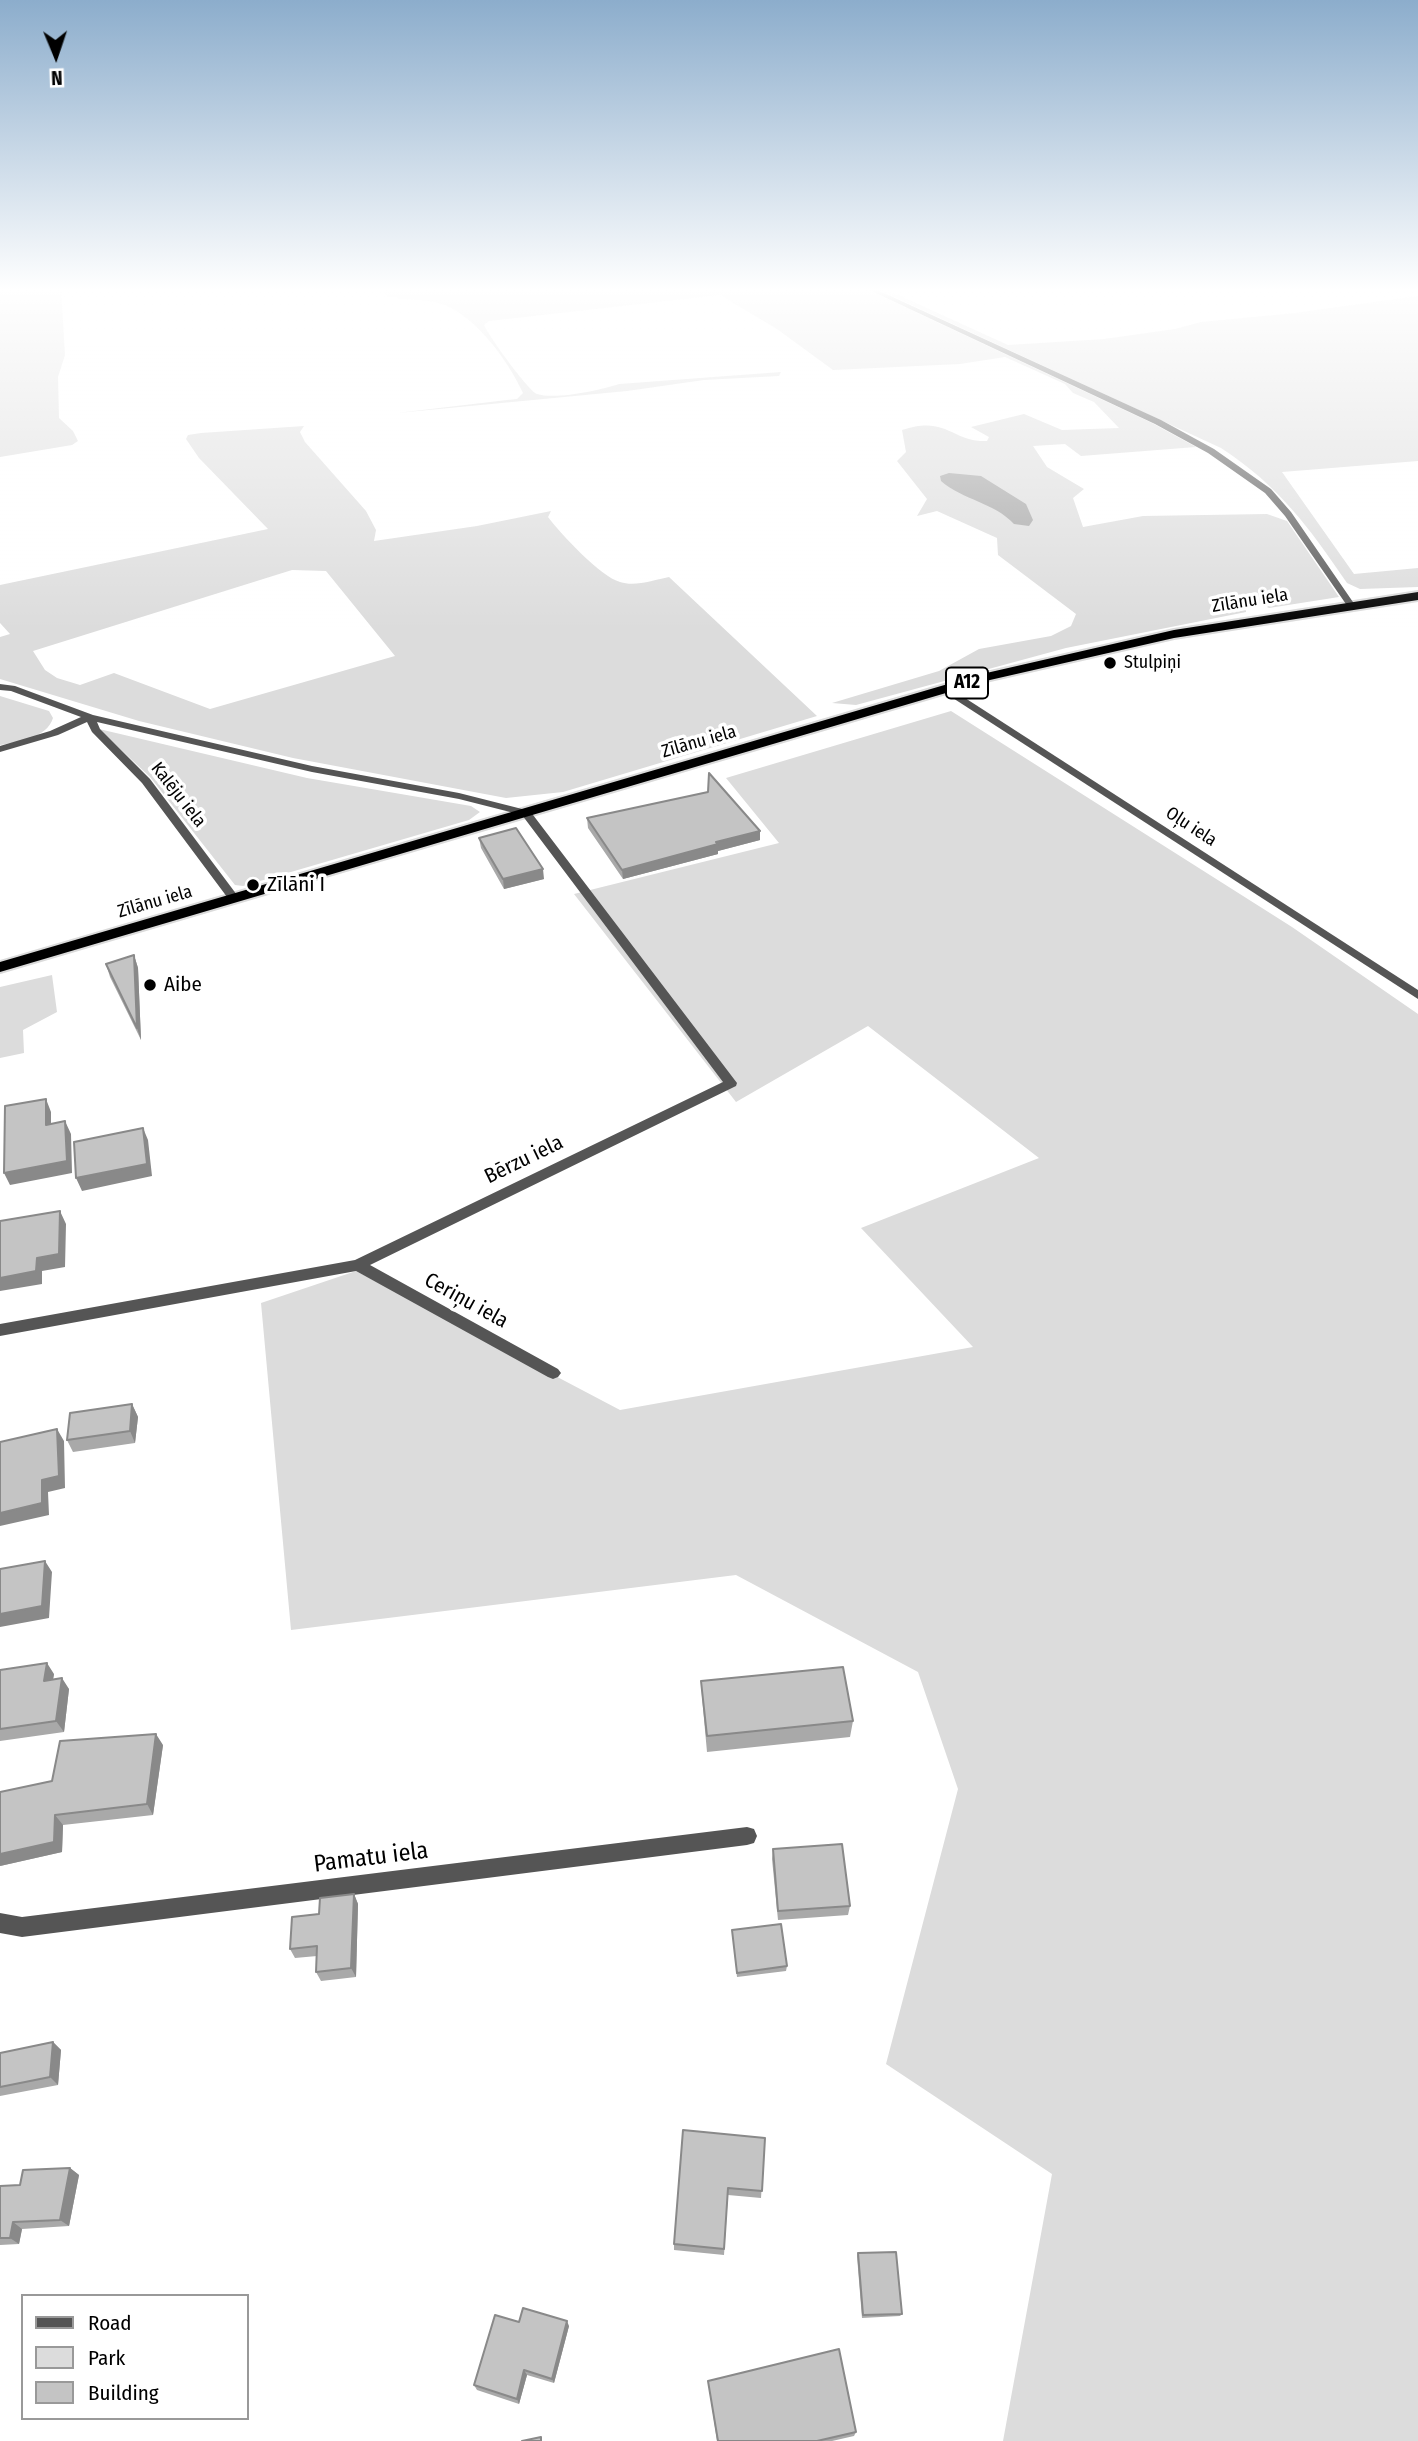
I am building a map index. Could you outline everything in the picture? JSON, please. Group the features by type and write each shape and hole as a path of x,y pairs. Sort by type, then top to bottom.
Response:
{"highway":[{"name":"Zīlānu iela","path":"0,967 945,689 1071,656 1174,634 1418,596"}],"street":[{"path":"1115,402 1212,451 1268,491 1288,514 1351,605"},
{"path":"0,687 12,688 90,717 312,769 459,796 526,813"},
{"name":"Oļu iela","path":"945,689 1418,995"},
{"path":"0,749 54,733 90,717"},
{"name":"Kalēju iela","path":"90,717 96,730 146,781 234,899"},
{"name":"Bērzu iela","path":"0,1330 358,1265 731,1083 526,813"},
{"name":"Ceriņu iela","path":"358,1265 553,1374"},
{"name":"Pamatu iela","path":"0,1923 22,1927 747,1836"}],"green space":[{"path":"0,402 59,402 59,418 73,431 78,441 72,445 0,457"},
{"path":"492,402 513,402 397,413"},
{"path":"1094,402 1107,402 1196,447 1081,456 1065,444 1033,446 1047,467 1084,489 1073,498 1083,527 1143,516 1267,514 1287,521 1339,597 1269,608 1261,604 1246,608 1246,612 1066,648 856,705 832,703 939,671 979,649 1051,636 1071,626 1076,614 998,555 997,538 937,511 917,516 927,499 897,461 906,452 902,430 917,426 939,427 965,438 987,441 989,437 971,427 1024,414 1062,430 1119,428"},
{"path":"1121,402 1418,402 1418,461 1282,472 1354,574 1418,568 1418,587 1360,589 1347,583 1291,508 1259,477 1221,448"},
{"path":"304,426 300,432 305,442 366,511 376,530 374,541 477,526 551,511 548,517 581,554 612,578 632,584 669,577 817,716 563,792 506,798 293,758 139,721 0,679 0,637 10,634 0,623 0,585 268,529 199,458 186,439 188,435","holes":["292,570 326,571 395,656 210,709 114,673 80,685 57,678 45,670 33,651"]},
{"path":"0,696 49,711 53,718 50,725 31,738 0,745"},
{"path":"951,711 1292,927 1418,1014 1418,2441 1003,2441 1052,2174 886,2064 958,1789 918,1672 736,1575 291,1630 261,1303 356,1271 620,1410 973,1347 861,1228 1039,1158 868,1026 736,1102 574,894 779,843 726,778"},
{"path":"99,729 307,778 471,806 480,812 469,820 243,886 235,885 150,777"},
{"path":"52,975 57,1012 23,1030 24,1053 0,1058 0,987"}],"shaded area":[{"path":"949,473 981,476 1026,504 1033,520 1029,526 1014,524 998,511 959,493 941,481 940,476"}],"building":[{"path":"709,773 760,831 622,870 587,818 708,792"},
{"path":"516,828 543,869 503,879 479,838"},
{"path":"134,955 137,1028 106,964"},
{"path":"46,1099 46,1125 65,1121 67,1161 4,1173 5,1106"},
{"path":"143,1128 147,1164 76,1178 74,1142"},
{"path":"60,1211 59,1254 37,1258 36,1271 0,1278 0,1221"},
{"path":"132,1404 130,1431 67,1440 70,1413"},
{"path":"57,1429 59,1476 42,1480 42,1503 0,1513 0,1442"},
{"path":"45,1561 42,1606 0,1614 0,1569"},
{"path":"47,1663 44,1681 62,1678 56,1721 0,1729 0,1670"},
{"path":"843,1667 853,1721 707,1736 701,1681"},
{"path":"156,1734 147,1804 55,1815 54,1842 0,1854 0,1792 52,1781 60,1741"},
{"path":"842,1844 850,1906 778,1911 773,1849"},
{"path":"354,1894 351,1968 316,1972 317,1946 290,1949 292,1917 319,1914 320,1898"},
{"path":"781,1924 787,1966 737,1973 732,1930"},
{"path":"53,2042 50,2077 0,2087 0,2053"},
{"path":"683,2130 765,2138 762,2191 728,2188 724,2249 674,2244"},
{"path":"70,2168 60,2220 13,2222 10,2238 0,2238 0,2186 20,2185 23,2170"},
{"path":"896,2252 902,2314 863,2315 858,2253"},
{"path":"523,2308 567,2321 552,2379 524,2370 517,2399 474,2385 495,2315 519,2322"},
{"path":"839,2349 856,2432 817,2441 718,2441 708,2381"},
{"path":"541,2437 541,2441 522,2441"}],"place":[{"name":"Stulpiņi","path":"1110,663"},
{"name":"Zīlāni I","path":"253,885"},
{"name":"Aibe","path":"150,985"}]}
